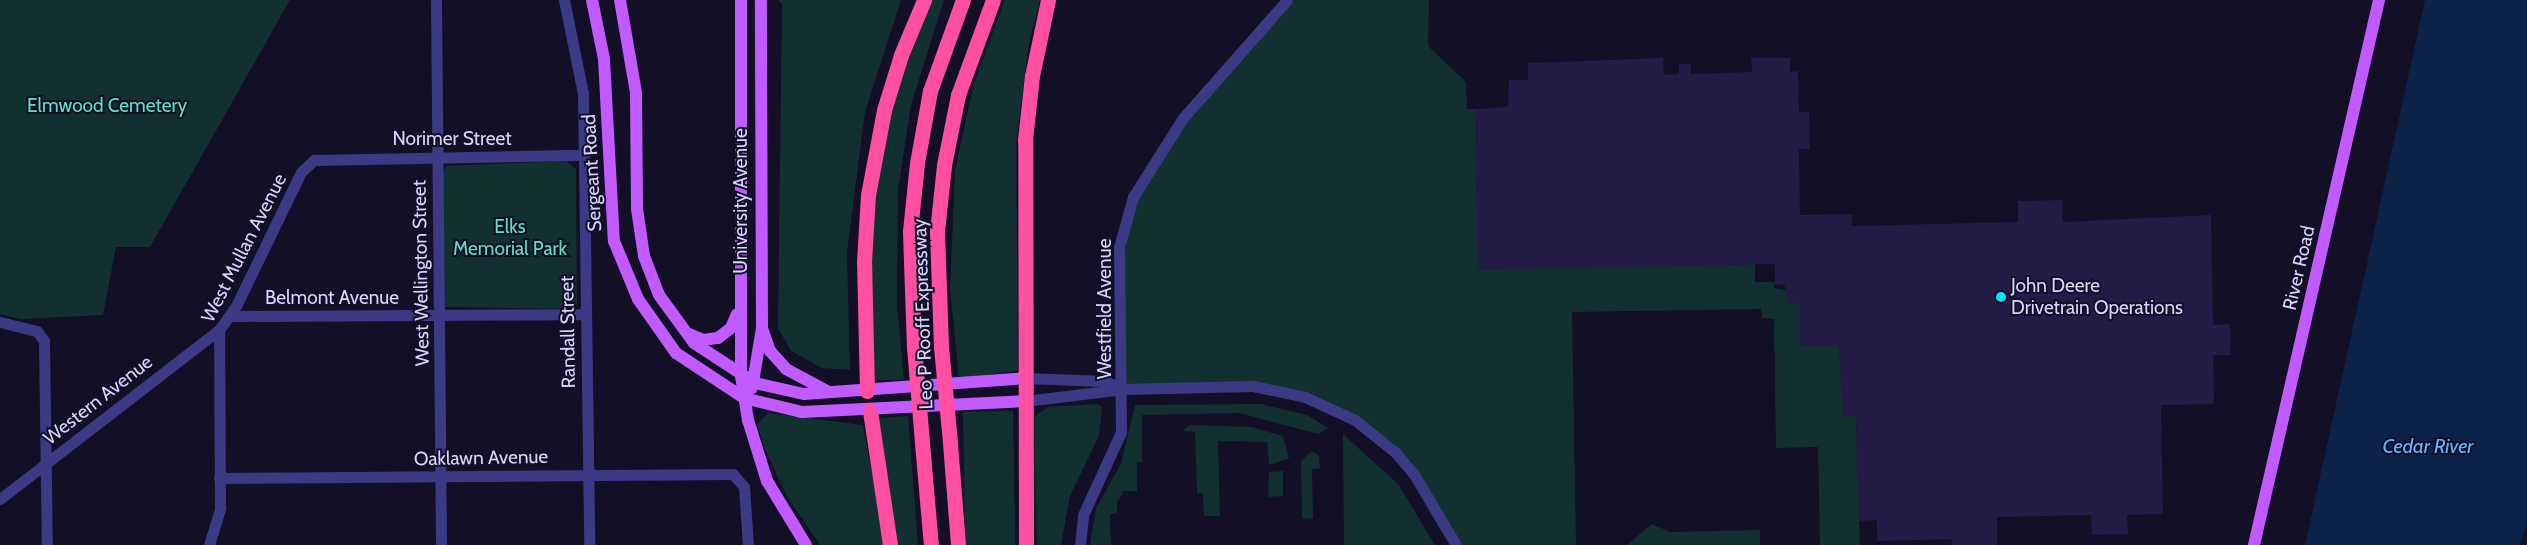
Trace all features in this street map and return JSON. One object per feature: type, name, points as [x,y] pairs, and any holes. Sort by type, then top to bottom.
[{"type":"highway","points":[[867,391],[864,262],[868,195],[890,92],[924,0]]},
{"type":"highway","name":"Leo P Rooff Expressway","points":[[931,545],[914,347],[910,239],[917,163],[930,91],[963,0]]},
{"type":"highway","name":"Leo P Rooff Expressway","points":[[958,545],[941,347],[937,231],[944,165],[958,95],[993,0]]},
{"type":"highway","points":[[1028,545],[1025,402],[1026,140],[1032,76],[1048,0]]},
{"type":"highway","points":[[870,411],[890,545]]},
{"type":"main road","name":"Sergeant Road","points":[[592,0],[606,92],[609,209],[621,262],[648,317],[676,353],[744,398],[802,412],[870,411],[1025,402]]},
{"type":"main road","points":[[620,0],[636,93],[637,209],[644,256],[659,295],[682,330],[710,357],[755,383],[788,392],[834,393],[1025,378]]},
{"type":"main road","name":"University Avenue","points":[[741,0],[739,309],[741,376],[744,398],[767,481],[806,545]]},
{"type":"main road","name":"University Avenue","points":[[744,398],[755,383],[762,328],[760,0]]},
{"type":"main road","name":"River Road","points":[[2254,545],[2379,0]]},
{"type":"main road","points":[[682,330],[703,340],[718,338],[731,328],[739,309]]},
{"type":"main road","points":[[762,328],[770,351],[786,370],[834,393]]},
{"type":"main road","points":[[867,391],[870,411]]},
{"type":"street","name":"West Wellington Street","points":[[436,0],[441,545]]},
{"type":"street","name":"Randall Street","points":[[564,0],[580,67],[589,545]]},
{"type":"street","name":"Westfield Avenue","points":[[1080,545],[1084,515],[1121,432],[1123,389],[1119,247],[1133,198],[1183,118],[1286,0]]},
{"type":"street","name":"Norimer Street","points":[[322,157],[583,155]]},
{"type":"street","name":"West Mullan Avenue","points":[[209,545],[220,508],[219,330],[230,316],[301,172],[322,157]]},
{"type":"street","name":"Belmont Avenue","points":[[230,316],[585,314]]},
{"type":"street","points":[[0,322],[37,331],[44,341],[47,545]]},
{"type":"street","name":"Western Avenue","points":[[0,499],[219,330]]},
{"type":"street","points":[[1025,378],[1105,381],[1123,389]]},
{"type":"street","points":[[1025,402],[1123,389],[1252,386],[1331,407],[1376,435],[1396,454],[1420,484],[1456,545]]},
{"type":"street","name":"Oaklawn Avenue","points":[[219,478],[733,474],[740,479],[748,545]]},
{"type":"green space","name":"Elmwood Cemetery","points":[[0,0],[290,0],[150,247],[116,247],[103,315],[21,319],[0,314]]},
{"type":"green space","points":[[778,0],[901,0],[865,112],[847,252],[850,370],[822,368],[791,351],[778,328],[782,4]]},
{"type":"green space","points":[[930,0],[944,0],[911,105],[898,190],[897,304],[904,380],[873,380],[868,278],[879,155],[903,63]]},
{"type":"green space","points":[[1005,0],[1040,0],[1028,48],[1016,144],[1018,371],[959,378],[950,289],[955,169],[974,83]]},
{"type":"green space","points":[[1287,0],[1429,0],[1428,46],[1466,82],[1467,109],[1476,109],[1479,269],[1755,264],[1755,282],[1775,282],[1774,288],[1788,291],[1789,303],[1800,303],[1800,346],[1839,346],[1844,416],[1856,415],[1860,545],[1820,545],[1818,447],[1776,448],[1774,319],[1762,318],[1761,309],[1572,312],[1576,545],[1456,545],[1431,500],[1376,435],[1278,390],[1123,389],[1119,247],[1154,161]]},
{"type":"green space","name":"Elks Memorial Park","points":[[566,161],[576,169],[577,305],[571,309],[445,307],[442,175],[446,166]]},
{"type":"green space","points":[[1097,404],[1102,407],[1099,436],[1070,496],[1061,545],[1037,545],[1034,417],[1048,407]]},
{"type":"green space","points":[[1261,404],[1307,415],[1328,428],[1318,434],[1239,413],[1142,415],[1142,462],[1137,462],[1137,491],[1124,491],[1117,502],[1117,513],[1110,514],[1111,545],[1090,545],[1096,508],[1121,464],[1135,405]]},
{"type":"green space","points":[[1013,411],[1015,545],[965,545],[963,412]]},
{"type":"green space","points":[[768,413],[863,425],[885,545],[820,545],[786,495],[765,449],[757,424]]},
{"type":"green space","points":[[908,416],[918,545],[895,545],[877,418]]},
{"type":"green space","points":[[1190,425],[1251,427],[1283,436],[1289,458],[1269,465],[1267,442],[1218,441],[1220,516],[1204,516],[1203,493],[1197,493],[1195,432],[1183,431]]},
{"type":"green space","points":[[1343,434],[1399,485],[1435,545],[1344,545]]},
{"type":"green space","points":[[1311,451],[1319,455],[1320,468],[1312,469],[1313,518],[1302,519],[1301,461]]},
{"type":"green space","points":[[1283,471],[1283,496],[1268,497],[1269,472]]},
{"type":"green space","points":[[1652,524],[1670,532],[1760,530],[1760,545],[1627,545]]},
{"type":"water","name":"Cedar River","points":[[2425,0],[2527,0],[2527,525],[2520,545],[2305,545]]},
{"type":"building","name":"John Deere Drivetrain Operations","points":[[1663,58],[1664,75],[1679,74],[1679,64],[1691,64],[1691,74],[1752,72],[1751,58],[1790,58],[1790,72],[1798,71],[1799,112],[1809,112],[1810,149],[1799,149],[1800,215],[1852,214],[1852,226],[2018,222],[2018,201],[2062,200],[2063,222],[2211,215],[2213,325],[2230,324],[2231,355],[2213,355],[2214,404],[2161,405],[2163,514],[2127,515],[2128,534],[2092,535],[2091,515],[1997,517],[1997,545],[1952,545],[1952,539],[1877,541],[1877,520],[1859,521],[1856,415],[1843,416],[1839,346],[1800,346],[1800,303],[1789,304],[1784,284],[1775,285],[1775,264],[1479,270],[1476,109],[1508,107],[1509,80],[1528,80],[1528,63]]},
{"type":"place","name":"John Deere Drivetrain Operations","points":[[2001,297]]}]
